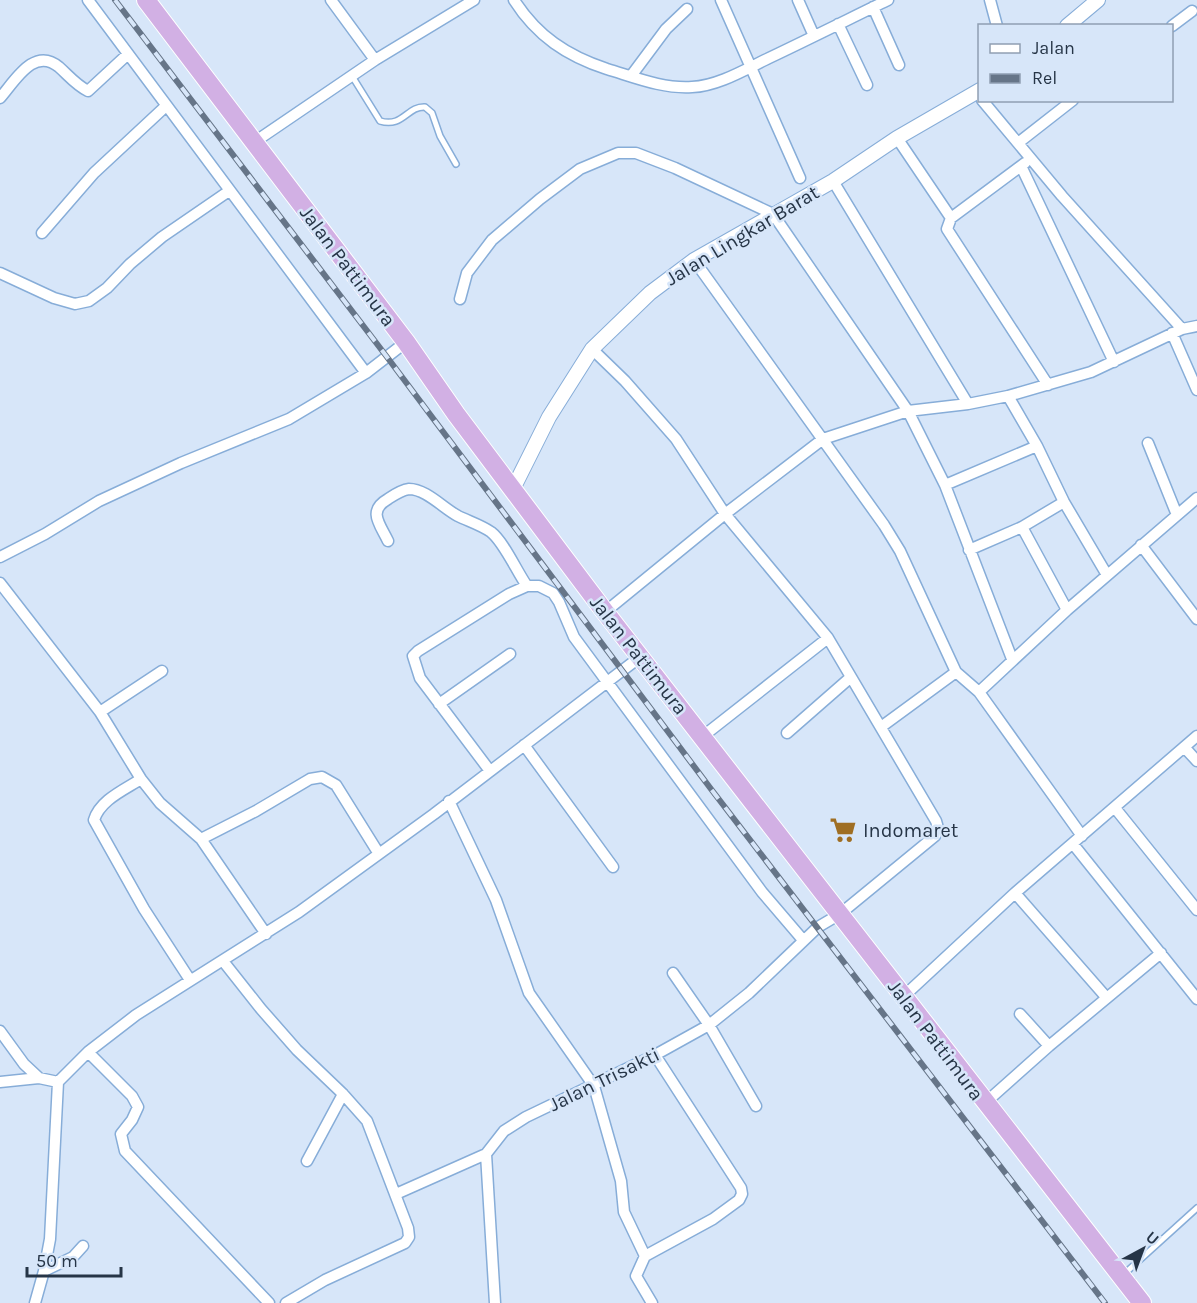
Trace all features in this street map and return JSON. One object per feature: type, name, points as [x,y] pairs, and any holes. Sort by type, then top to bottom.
[{"type":"highway","name":"Jalan Pattimura","points":[[146,0],[406,342],[456,414],[605,612],[1142,1303]]},
{"type":"street","points":[[88,0],[366,373]]},
{"type":"street","points":[[331,0],[375,60]]},
{"type":"street","points":[[254,142],[375,60],[474,0]]},
{"type":"street","points":[[514,0],[526,19],[541,34],[586,62],[668,86],[693,87],[712,83],[750,67],[888,0]]},
{"type":"street","points":[[721,0],[800,178]]},
{"type":"street","points":[[798,0],[814,36]]},
{"type":"street","points":[[990,0],[996,24]]},
{"type":"street","points":[[1069,24],[1098,0]]},
{"type":"street","points":[[873,8],[899,64]]},
{"type":"street","points":[[631,76],[666,29],[687,9]]},
{"type":"street","points":[[1173,25],[1192,11]]},
{"type":"street","points":[[838,24],[867,86]]},
{"type":"street","points":[[0,98],[31,63],[41,60],[48,61],[57,66],[79,87],[88,91],[128,54]]},
{"type":"street","name":"Jalan Lingkar Barat","points":[[513,489],[549,417],[592,349],[650,293],[694,260],[833,181],[897,138],[978,96]]},
{"type":"street","points":[[985,102],[1177,331],[1197,390]]},
{"type":"street","points":[[1018,143],[1070,102]]},
{"type":"street","points":[[42,233],[94,173],[166,106]]},
{"type":"street","points":[[897,138],[951,218]]},
{"type":"street","points":[[460,299],[467,273],[492,240],[580,169],[618,153],[636,153],[675,168],[773,214],[908,411],[945,485],[1012,659]]},
{"type":"street","points":[[1032,158],[951,218],[947,229],[1048,384]]},
{"type":"street","points":[[1021,166],[1114,362]]},
{"type":"street","points":[[833,181],[968,404]]},
{"type":"street","points":[[0,273],[54,298],[75,304],[89,301],[107,288],[130,264],[162,237],[229,191]]},
{"type":"street","points":[[694,260],[900,550],[956,672],[979,692],[1082,836]]},
{"type":"street","points":[[605,612],[725,514],[823,439],[908,411],[968,404],[1008,396],[1091,372],[1177,331],[1197,326]]},
{"type":"street","points":[[0,557],[45,534],[99,501],[181,463],[289,419],[366,373],[406,342]]},
{"type":"street","points":[[592,349],[625,381],[676,439],[725,514],[828,638],[881,727],[956,672]]},
{"type":"street","points":[[1008,396],[1037,446],[1064,501],[1107,575]]},
{"type":"street","points":[[1148,443],[1177,515]]},
{"type":"street","points":[[945,485],[1037,446]]},
{"type":"street","points":[[388,541],[375,512],[377,507],[399,492],[410,489],[425,494],[457,515],[491,532],[499,540],[527,586]]},
{"type":"street","points":[[979,692],[1067,610],[1197,498]]},
{"type":"street","points":[[969,550],[1022,527],[1064,501]]},
{"type":"street","points":[[1022,527],[1067,610]]},
{"type":"street","points":[[1141,546],[1197,619]]},
{"type":"street","points":[[0,583],[100,712],[141,778],[160,803],[201,839],[266,934]]},
{"type":"street","points":[[490,771],[420,678],[413,656],[509,594],[527,586],[538,586],[553,593],[574,637],[762,892],[803,940]]},
{"type":"street","points":[[702,737],[828,638]]},
{"type":"street","points":[[439,704],[510,654]]},
{"type":"street","points":[[35,1303],[50,1239],[58,1082],[88,1052],[136,1015],[266,934],[379,854],[640,657]]},
{"type":"street","points":[[100,712],[162,671]]},
{"type":"street","points":[[787,733],[851,677]]},
{"type":"street","name":"Jalan Trisakti","points":[[479,1157],[504,1131],[526,1117],[655,1056],[709,1024],[750,993],[818,927],[840,914],[935,836],[938,828],[881,727]]},
{"type":"street","points":[[903,997],[1016,893],[1197,736]]},
{"type":"street","points":[[524,745],[613,867]]},
{"type":"street","points":[[1185,748],[1197,762]]},
{"type":"street","points":[[201,839],[310,779],[322,777],[336,784],[379,854]]},
{"type":"street","points":[[141,778],[104,803],[97,810],[94,820],[144,909],[190,980]]},
{"type":"street","points":[[449,801],[496,900],[529,993],[594,1086],[621,1181],[624,1212],[645,1256]]},
{"type":"street","points":[[1116,808],[1197,910]]},
{"type":"street","points":[[1073,844],[1197,999]]},
{"type":"street","points":[[1016,893],[1106,997]]},
{"type":"street","points":[[985,1103],[1048,1046],[1161,953]]},
{"type":"street","points":[[223,961],[297,1050],[367,1121],[408,1228],[409,1237],[405,1243],[325,1280],[286,1303]]},
{"type":"street","points":[[673,973],[709,1024],[756,1106]]},
{"type":"street","points":[[1020,1014],[1048,1046]]},
{"type":"street","points":[[0,1031],[24,1064],[39,1078]]},
{"type":"street","points":[[88,1052],[132,1096],[138,1107],[132,1120],[121,1134],[125,1151],[269,1303]]},
{"type":"street","points":[[652,1303],[636,1276],[645,1256],[713,1219],[739,1200],[742,1194],[741,1188],[655,1056]]},
{"type":"street","points":[[0,1082],[39,1078],[58,1082]]},
{"type":"street","points":[[307,1161],[344,1096]]},
{"type":"street","points":[[396,1194],[479,1157],[495,1303]]},
{"type":"street","points":[[44,1271],[74,1257],[83,1246]]},
{"type":"lane","points":[[352,76],[381,120],[389,123],[399,120],[418,107],[425,107],[432,113],[440,135],[456,164]]},
{"type":"lane","points":[[1121,1276],[1197,1208]]},
{"type":"railway","points":[[115,0],[387,357],[711,789],[1105,1303]]},
{"type":"place","name":"Indomaret","points":[[843,830]]}]
